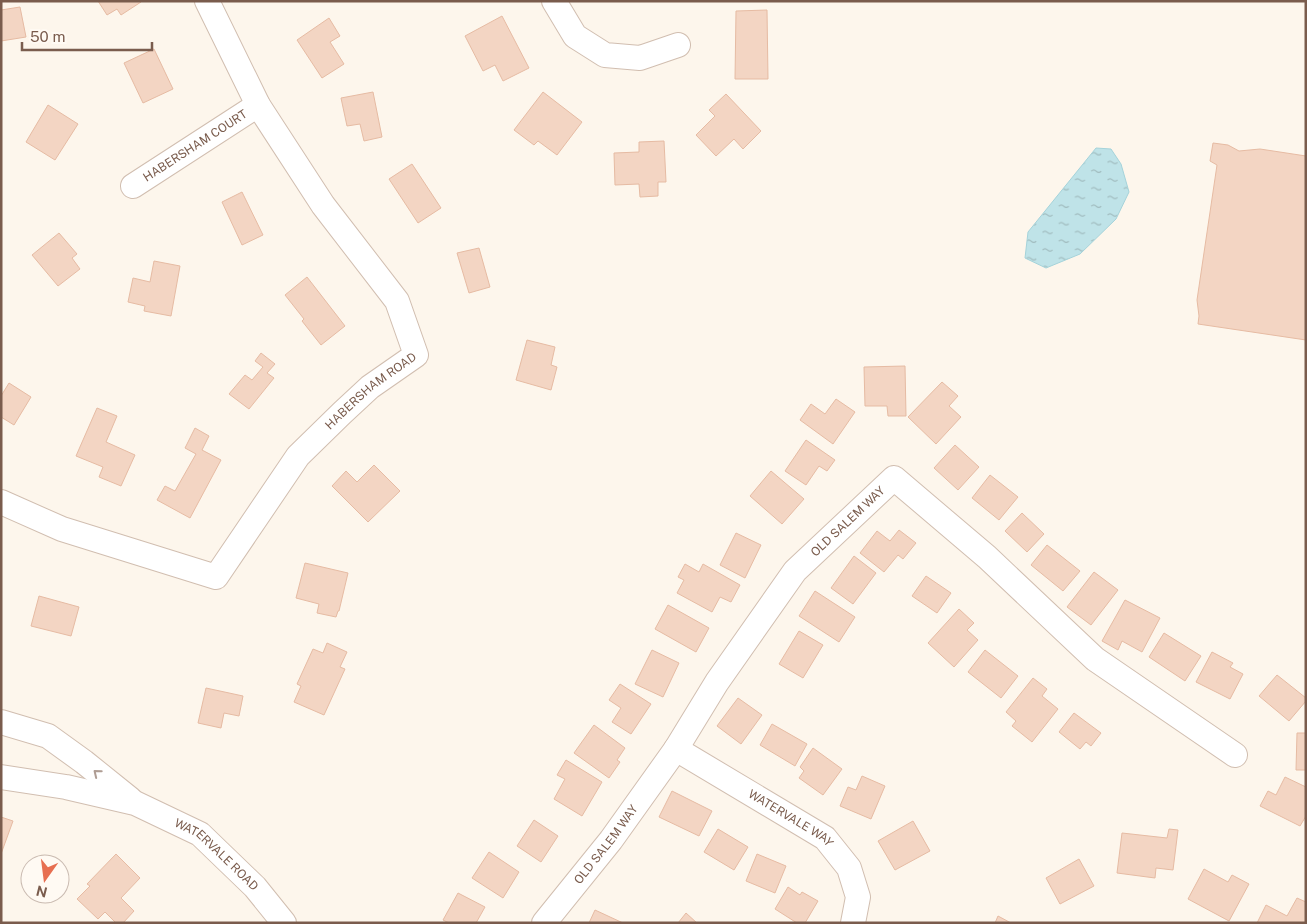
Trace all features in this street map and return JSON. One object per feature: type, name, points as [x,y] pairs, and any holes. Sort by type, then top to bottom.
[{"type":"street","name":"HABERSHAM ROAD","points":[[1,502],[62,529],[216,576],[298,456],[370,388],[416,355],[397,301],[323,205],[258,105],[207,1]]},
{"type":"street","points":[[554,1],[575,36],[605,55],[640,58],[678,45]]},
{"type":"street","name":"HABERSHAM COURT","points":[[133,186],[258,105]]},
{"type":"street","name":"OLD SALEM WAY","points":[[544,923],[611,840],[676,749],[717,682],[795,571],[894,478],[987,557],[1095,659],[1235,755]]},
{"type":"street","name":"WATERVALE ROAD","points":[[1,722],[48,736],[135,803]]},
{"type":"street","name":"WATERVALE WAY","points":[[676,749],[824,838],[849,868],[858,897],[853,923]]},
{"type":"street","name":"WATERVALE ROAD","points":[[1,777],[66,787],[135,803],[200,834],[255,888],[284,923]]},
{"type":"water","points":[[1096,148],[1111,149],[1121,164],[1129,192],[1116,219],[1080,254],[1046,268],[1025,258],[1028,232]]},
{"type":"building","points":[[98,1],[141,2],[121,15],[117,9],[107,15]]},
{"type":"building","points":[[20,7],[26,37],[1,41],[1,10]]},
{"type":"building","points":[[767,10],[768,79],[735,79],[736,11]]},
{"type":"building","points":[[502,16],[529,68],[503,81],[495,65],[483,71],[465,36]]},
{"type":"building","points":[[329,18],[340,36],[330,42],[344,64],[322,78],[297,40]]},
{"type":"building","points":[[154,49],[173,89],[143,103],[124,63]]},
{"type":"building","points":[[373,92],[382,137],[364,141],[360,124],[347,126],[341,98]]},
{"type":"building","points":[[543,92],[582,122],[557,155],[538,141],[534,145],[514,130]]},
{"type":"building","points":[[726,94],[761,131],[743,149],[734,139],[716,156],[696,135],[715,116],[709,110]]},
{"type":"building","points":[[48,105],[78,124],[55,160],[26,142]]},
{"type":"building","points":[[664,141],[666,182],[658,182],[658,196],[640,197],[639,184],[615,185],[614,153],[639,152],[639,142]]},
{"type":"building","points":[[1213,143],[1228,145],[1239,151],[1260,149],[1306,156],[1306,340],[1198,324],[1197,300],[1217,165],[1210,161]]},
{"type":"building","points":[[412,164],[441,208],[418,223],[389,179]]},
{"type":"building","points":[[242,192],[263,235],[242,245],[222,202]]},
{"type":"building","points":[[59,233],[77,254],[72,258],[80,269],[58,286],[32,255]]},
{"type":"building","points":[[479,248],[490,287],[469,293],[457,253]]},
{"type":"building","points":[[154,261],[180,266],[171,316],[144,311],[145,306],[128,302],[133,278],[150,282]]},
{"type":"building","points":[[307,277],[345,326],[321,345],[285,295]]},
{"type":"building","points":[[527,340],[555,347],[551,365],[557,367],[551,390],[516,380]]},
{"type":"building","points":[[261,353],[275,364],[267,373],[274,378],[249,409],[229,394],[245,375],[252,380],[263,367],[255,361]]},
{"type":"building","points":[[905,366],[906,416],[888,416],[887,406],[865,406],[864,367]]},
{"type":"building","points":[[942,382],[958,396],[949,406],[961,417],[936,444],[908,417]]},
{"type":"building","points":[[9,383],[31,397],[14,425],[1,417],[1,396]]},
{"type":"building","points":[[836,399],[855,412],[833,444],[800,420],[811,404],[825,414]]},
{"type":"building","points":[[97,408],[117,416],[106,442],[135,455],[121,486],[99,477],[103,467],[76,456]]},
{"type":"building","points":[[195,428],[209,436],[202,450],[221,460],[190,518],[157,500],[165,486],[175,491],[196,454],[185,448]]},
{"type":"building","points":[[806,440],[835,460],[827,471],[819,466],[806,485],[785,471]]},
{"type":"building","points":[[955,445],[979,467],[958,490],[934,468]]},
{"type":"building","points":[[374,465],[400,491],[368,522],[332,486],[346,471],[357,482]]},
{"type":"building","points":[[771,471],[804,499],[782,524],[750,496]]},
{"type":"building","points":[[990,475],[1018,497],[999,520],[972,498]]},
{"type":"building","points":[[1022,513],[1044,534],[1027,552],[1005,531]]},
{"type":"building","points":[[899,530],[916,543],[903,559],[898,555],[884,572],[860,553],[877,531],[890,541]]},
{"type":"building","points":[[736,533],[761,545],[745,578],[720,565]]},
{"type":"building","points":[[1047,545],[1080,571],[1063,591],[1031,565]]},
{"type":"building","points":[[854,556],[876,573],[853,604],[831,588]]},
{"type":"building","points":[[305,563],[348,573],[336,617],[317,613],[319,604],[296,598]]},
{"type":"building","points":[[685,564],[699,572],[703,564],[740,585],[731,602],[720,597],[712,612],[677,593],[684,580],[678,577]]},
{"type":"building","points":[[1094,572],[1118,590],[1091,625],[1067,607]]},
{"type":"building","points":[[926,576],[951,593],[937,613],[912,596]]},
{"type":"building","points":[[815,591],[855,617],[839,642],[799,616]]},
{"type":"building","points":[[39,596],[79,607],[71,636],[31,626]]},
{"type":"building","points":[[1125,600],[1160,618],[1142,652],[1122,641],[1118,650],[1102,641]]},
{"type":"building","points":[[668,605],[709,628],[696,652],[655,629]]},
{"type":"building","points":[[959,609],[974,623],[967,630],[978,640],[954,667],[928,643]]},
{"type":"building","points":[[799,631],[823,645],[803,678],[779,664]]},
{"type":"building","points":[[1164,633],[1201,656],[1185,681],[1149,657]]},
{"type":"building","points":[[327,643],[347,652],[340,667],[345,669],[324,715],[294,702],[301,686],[297,684],[313,649],[323,653]]},
{"type":"building","points":[[652,650],[679,663],[663,697],[635,684]]},
{"type":"building","points":[[985,650],[1018,676],[1001,698],[968,672]]},
{"type":"building","points":[[1212,652],[1233,663],[1230,667],[1243,674],[1230,699],[1196,682]]},
{"type":"building","points":[[1277,675],[1306,698],[1306,701],[1289,721],[1259,696]]},
{"type":"building","points":[[1033,678],[1047,689],[1042,696],[1058,709],[1032,742],[1012,726],[1016,721],[1006,712]]},
{"type":"building","points":[[620,684],[651,704],[631,734],[612,722],[621,708],[609,700]]},
{"type":"building","points":[[206,688],[243,696],[239,716],[224,713],[221,728],[198,723]]},
{"type":"building","points":[[738,698],[762,715],[741,744],[717,726]]},
{"type":"building","points":[[1074,713],[1101,733],[1091,746],[1086,742],[1080,749],[1059,732]]},
{"type":"building","points":[[772,724],[807,744],[795,766],[760,745]]},
{"type":"building","points":[[594,725],[625,748],[617,760],[620,762],[609,778],[574,753]]},
{"type":"building","points":[[1297,733],[1306,733],[1306,770],[1296,770]]},
{"type":"building","points":[[813,748],[842,769],[823,795],[799,778],[804,771],[800,767]]},
{"type":"building","points":[[566,760],[602,782],[582,816],[554,799],[565,779],[557,775]]},
{"type":"building","points":[[862,776],[885,786],[871,819],[840,806],[848,787],[856,790]]},
{"type":"building","points":[[1285,777],[1306,787],[1306,816],[1300,826],[1260,806],[1268,791],[1276,795]]},
{"type":"building","points":[[672,791],[712,811],[699,836],[659,817]]},
{"type":"building","points":[[1,817],[13,821],[1,854]]},
{"type":"building","points":[[534,820],[558,836],[541,862],[517,846]]},
{"type":"building","points":[[913,821],[930,851],[895,870],[878,841]]},
{"type":"building","points":[[718,829],[748,847],[734,870],[704,852]]},
{"type":"building","points":[[1169,829],[1178,830],[1173,870],[1156,868],[1155,878],[1117,873],[1122,833],[1167,838]]},
{"type":"building","points":[[489,852],[519,872],[503,898],[472,878]]},
{"type":"building","points":[[116,854],[140,878],[121,898],[134,911],[123,923],[116,923],[105,912],[98,919],[77,899],[90,886],[87,884]]},
{"type":"building","points":[[757,854],[786,866],[775,893],[746,881]]},
{"type":"building","points":[[1079,859],[1094,886],[1060,904],[1046,878]]},
{"type":"building","points":[[1204,869],[1228,882],[1232,875],[1249,884],[1229,921],[1188,899]]},
{"type":"building","points":[[788,887],[800,895],[802,892],[818,901],[805,923],[797,923],[775,909]]},
{"type":"building","points":[[458,893],[485,907],[476,923],[449,923],[443,920]]},
{"type":"building","points":[[1297,898],[1306,902],[1306,923],[1257,923],[1266,905],[1287,916]]},
{"type":"building","points":[[595,910],[623,923],[589,923]]},
{"type":"building","points":[[686,913],[697,923],[678,923]]},
{"type":"building","points":[[998,916],[1011,923],[995,923]]}]
